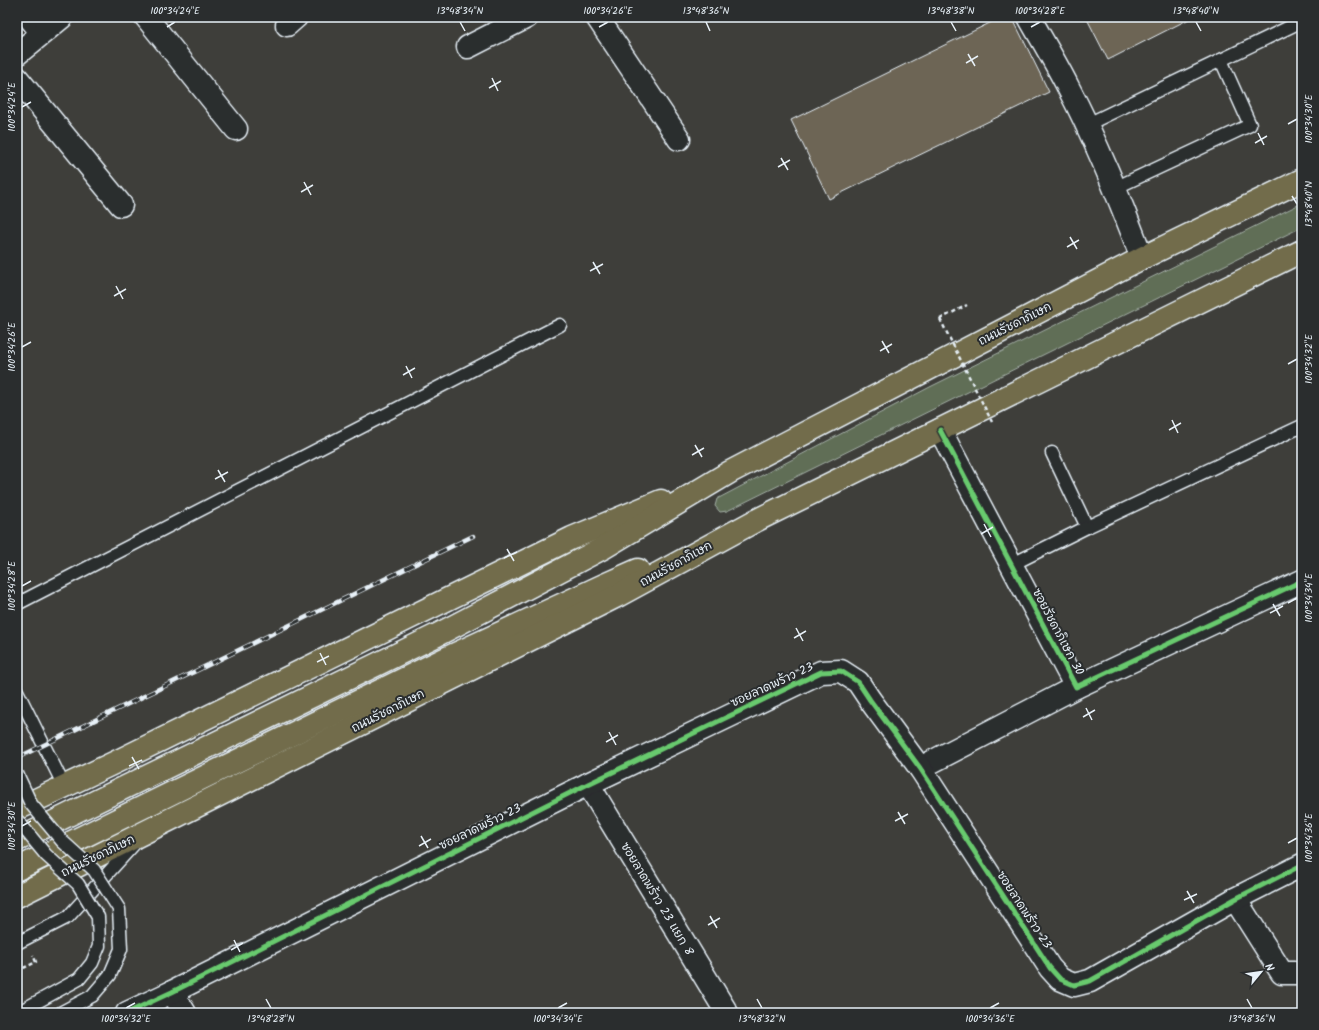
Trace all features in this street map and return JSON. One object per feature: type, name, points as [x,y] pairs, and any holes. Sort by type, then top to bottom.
[{"type":"main road","name":"ถนนรัชดาภิเษก","points":[[17,840],[437,635],[603,548],[730,472],[1142,258],[1302,180]]},
{"type":"main road","name":"ถนนรัชดาภิเษก","points":[[17,896],[619,595],[755,521],[1302,251]]},
{"type":"main road","name":"ถนนรัชดาภิเษก","points":[[17,809],[572,538],[730,472]]},
{"type":"main road","name":"ถนนรัชดาภิเษก","points":[[17,869],[447,658],[604,585],[755,521]]},
{"type":"street","points":[[17,54],[36,25],[62,17]]},
{"type":"street","points":[[146,17],[236,128]]},
{"type":"street","points":[[468,48],[527,17]]},
{"type":"street","points":[[597,17],[679,139]]},
{"type":"street","points":[[1029,17],[1068,87],[1115,188],[1142,258]]},
{"type":"street","points":[[17,78],[121,205]]},
{"type":"street","name":"ซอยรัชดาภิเษก 30","points":[[940,430],[1076,687]]},
{"type":"street","name":"ซอยรัชดาภิเษก 30","points":[[920,768],[1076,687],[1302,581]]},
{"type":"street","name":"ซอยลาดพร้าว 23","points":[[130,1012],[588,784],[821,672],[841,671],[858,682],[920,768],[1050,968],[1060,979],[1074,985],[1090,981],[1235,899],[1302,865]]},
{"type":"street","name":"ซอยลาดพร้าว 23 แยก 8","points":[[588,784],[727,1013]]},
{"type":"street","points":[[1235,899],[1282,973],[1302,972]]},
{"type":"street","points":[[172,992],[185,1013]]},
{"type":"lane","points":[[1086,126],[1302,21]]},
{"type":"lane","points":[[1115,188],[1250,125],[1221,60]]},
{"type":"lane","points":[[17,604],[560,325]]},
{"type":"lane","points":[[1011,564],[1302,426]]},
{"type":"lane","points":[[1052,453],[1087,528]]},
{"type":"lane","points":[[17,691],[64,786]]},
{"type":"lane","points":[[17,774],[31,804],[62,841],[94,870],[119,910],[121,949],[110,975],[92,996],[60,1013]]},
{"type":"lane","points":[[17,820],[46,855],[78,884],[98,917],[99,946],[92,963],[79,979],[17,1012]]},
{"type":"lane","points":[[17,943],[68,916],[145,833]]},
{"type":"path","points":[[967,305],[940,319],[992,422]]},
{"type":"path","points":[[17,972],[36,962]]},
{"type":"green space","points":[[1302,203],[1302,227],[727,511],[720,512],[715,506],[717,499],[930,387]]},
{"type":"building","points":[[1002,17],[1012,17],[1049,92],[829,199],[791,120]]},
{"type":"building","points":[[1086,17],[1193,17],[1108,60]]},
{"type":"railway","points":[[17,758],[473,536]]},
{"type":"cycle path","points":[[940,430],[1076,687],[1302,581]]},
{"type":"cycle path","points":[[127,1013],[172,992],[588,784],[821,672],[841,671],[858,682],[920,768],[1050,968],[1060,979],[1074,985],[1090,981],[1235,899],[1302,865]]}]
